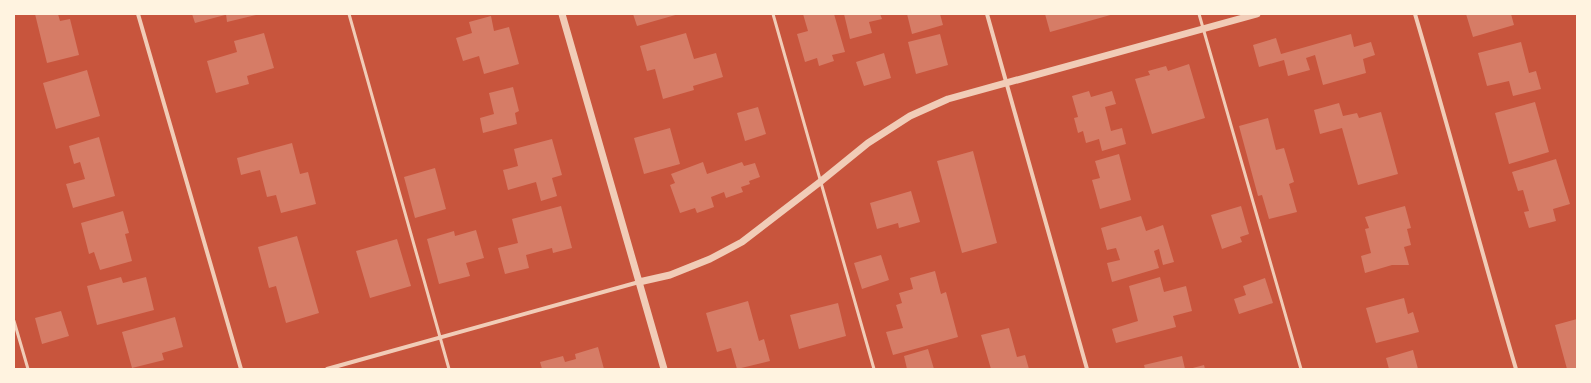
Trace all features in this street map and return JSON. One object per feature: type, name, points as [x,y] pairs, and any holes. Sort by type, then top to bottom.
[{"type":"street","points":[[138,14],[241,369]]},
{"type":"street","points":[[562,14],[664,369]]},
{"type":"street","points":[[987,14],[1087,369]]},
{"type":"street","points":[[327,369],[639,282],[670,275],[710,259],[736,245],[820,182],[868,143],[910,116],[948,99],[1257,14]]},
{"type":"street","points":[[1415,14],[1443,108],[1477,235],[1516,369]]},
{"type":"lane","points":[[349,14],[449,369]]},
{"type":"lane","points":[[773,14],[874,369]]},
{"type":"lane","points":[[1199,14],[1301,369]]},
{"type":"lane","points":[[14,320],[28,369]]},
{"type":"building","points":[[35,14],[58,14],[60,21],[70,19],[79,55],[47,63]]},
{"type":"building","points":[[192,14],[225,14],[225,15],[195,23]]},
{"type":"building","points":[[226,14],[256,14],[256,15],[227,22]]},
{"type":"building","points":[[633,14],[679,14],[637,26]]},
{"type":"building","points":[[803,14],[834,14],[845,52],[832,55],[834,61],[819,66],[817,58],[805,62],[797,34],[808,31]]},
{"type":"building","points":[[844,14],[880,14],[882,19],[869,22],[872,33],[850,39]]},
{"type":"building","points":[[907,14],[940,14],[943,25],[912,34]]},
{"type":"building","points":[[1045,14],[1114,14],[1050,32]]},
{"type":"building","points":[[1466,14],[1511,14],[1514,25],[1473,37]]},
{"type":"building","points":[[491,16],[494,31],[509,27],[519,64],[484,74],[479,56],[463,61],[456,38],[472,33],[469,22]]},
{"type":"building","points":[[264,33],[274,68],[247,76],[249,84],[216,93],[207,61],[237,52],[234,41]]},
{"type":"building","points":[[686,33],[694,59],[716,53],[723,77],[693,86],[694,90],[663,99],[655,69],[647,71],[640,46]]},
{"type":"building","points":[[940,34],[948,65],[916,74],[908,42]]},
{"type":"building","points":[[1351,34],[1354,47],[1371,42],[1375,55],[1363,59],[1366,73],[1323,85],[1315,55],[1306,58],[1310,70],[1288,76],[1284,60],[1259,67],[1253,45],[1276,38],[1281,54]]},
{"type":"building","points":[[1521,42],[1529,73],[1536,71],[1541,89],[1513,96],[1509,81],[1487,86],[1478,53]]},
{"type":"building","points":[[884,53],[891,78],[864,86],[856,62]]},
{"type":"building","points":[[1189,64],[1205,118],[1152,134],[1135,79],[1150,75],[1148,71],[1166,66],[1168,71]]},
{"type":"building","points":[[87,70],[100,116],[56,129],[43,83]]},
{"type":"building","points":[[513,87],[519,111],[515,113],[517,124],[483,133],[480,118],[494,114],[489,93]]},
{"type":"building","points":[[1089,91],[1091,97],[1112,91],[1116,104],[1105,107],[1111,131],[1122,128],[1126,144],[1102,151],[1099,139],[1086,143],[1083,131],[1078,133],[1074,118],[1078,117],[1072,96]]},
{"type":"building","points":[[1535,102],[1549,152],[1509,164],[1495,113]]},
{"type":"building","points":[[1339,103],[1343,116],[1357,113],[1359,118],[1381,112],[1398,174],[1358,185],[1342,128],[1320,134],[1314,110]]},
{"type":"building","points":[[758,107],[766,134],[745,141],[737,113]]},
{"type":"building","points":[[1268,118],[1276,150],[1284,148],[1294,182],[1289,184],[1297,212],[1269,219],[1262,195],[1258,196],[1239,126]]},
{"type":"building","points":[[670,128],[680,164],[644,174],[634,138]]},
{"type":"building","points":[[99,137],[115,196],[73,208],[66,184],[85,179],[80,162],[74,164],[69,146]]},
{"type":"building","points":[[552,139],[562,175],[552,178],[557,196],[541,201],[536,182],[508,190],[503,170],[518,166],[514,149]]},
{"type":"building","points":[[292,143],[300,174],[308,172],[316,204],[281,213],[276,195],[267,197],[260,170],[241,175],[237,158]]},
{"type":"building","points":[[973,151],[997,243],[962,253],[937,161]]},
{"type":"building","points":[[1119,154],[1131,200],[1100,209],[1092,180],[1100,178],[1095,161]]},
{"type":"building","points":[[1556,159],[1570,204],[1553,209],[1556,221],[1529,228],[1524,212],[1529,211],[1523,190],[1518,191],[1512,172]]},
{"type":"building","points":[[703,162],[707,174],[742,162],[744,166],[755,163],[760,177],[749,181],[750,184],[741,187],[743,192],[726,198],[724,192],[711,197],[714,207],[697,213],[695,208],[680,213],[670,185],[675,183],[671,174]]},
{"type":"building","points":[[435,168],[446,209],[415,218],[404,177]]},
{"type":"building","points":[[911,191],[920,222],[899,228],[898,223],[877,229],[870,203]]},
{"type":"building","points":[[561,206],[572,248],[553,253],[552,248],[526,255],[529,268],[505,274],[498,248],[518,243],[512,219]]},
{"type":"building","points":[[1241,206],[1249,234],[1240,237],[1242,242],[1222,249],[1211,215]]},
{"type":"building","points":[[1405,206],[1411,228],[1407,229],[1411,245],[1404,247],[1409,265],[1392,265],[1365,273],[1361,256],[1371,253],[1365,229],[1369,228],[1365,217]]},
{"type":"building","points":[[123,211],[129,233],[125,234],[132,261],[100,270],[94,252],[89,254],[81,223]]},
{"type":"building","points":[[1141,216],[1146,231],[1163,225],[1174,262],[1163,265],[1159,249],[1154,251],[1159,268],[1112,282],[1107,263],[1120,260],[1116,248],[1107,250],[1101,228]]},
{"type":"building","points":[[476,230],[484,258],[466,263],[470,276],[439,284],[427,239],[454,231],[455,236]]},
{"type":"building","points":[[297,236],[319,313],[286,323],[276,286],[269,288],[258,247]]},
{"type":"building","points":[[397,239],[411,286],[370,298],[356,251]]},
{"type":"building","points":[[881,255],[889,280],[862,289],[854,263]]},
{"type":"building","points":[[935,271],[941,294],[946,292],[958,337],[893,355],[886,332],[903,328],[896,305],[902,303],[899,293],[913,289],[910,278]]},
{"type":"building","points":[[121,277],[123,283],[146,277],[154,310],[97,325],[87,286]]},
{"type":"building","points":[[1160,277],[1164,292],[1186,286],[1192,311],[1173,316],[1176,327],[1116,343],[1112,329],[1138,321],[1129,286]]},
{"type":"building","points":[[1265,278],[1273,303],[1239,314],[1234,299],[1246,295],[1243,286]]},
{"type":"building","points":[[1404,298],[1408,314],[1413,312],[1419,332],[1376,343],[1366,308]]},
{"type":"building","points":[[748,301],[759,341],[764,339],[770,361],[737,369],[731,348],[717,352],[706,313]]},
{"type":"building","points":[[838,303],[846,336],[799,349],[790,315]]},
{"type":"building","points":[[61,311],[69,336],[42,344],[35,318]]},
{"type":"building","points":[[175,317],[183,347],[162,353],[164,360],[132,368],[122,332]]},
{"type":"building","points":[[1577,319],[1577,369],[1567,369],[1555,325]]},
{"type":"building","points":[[1009,328],[1017,357],[1025,355],[1029,369],[991,369],[981,335]]},
{"type":"building","points":[[598,347],[604,369],[542,369],[540,362],[563,356],[565,362],[576,359],[575,354]]},
{"type":"building","points":[[928,349],[934,369],[907,369],[904,356]]},
{"type":"building","points":[[1413,350],[1418,369],[1389,369],[1386,358]]},
{"type":"building","points":[[1182,356],[1185,369],[1145,369],[1144,365]]},
{"type":"building","points":[[1204,365],[1205,369],[1189,369]]}]
